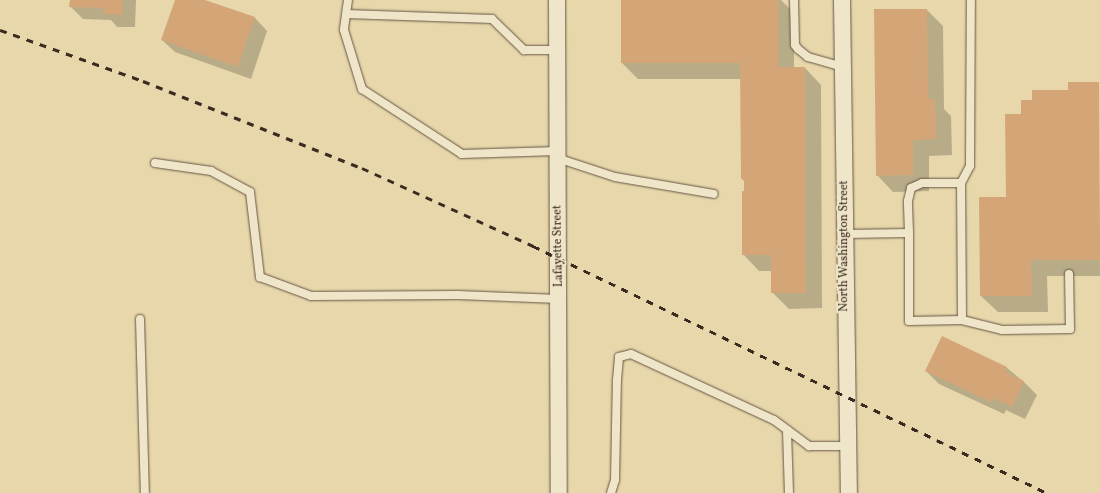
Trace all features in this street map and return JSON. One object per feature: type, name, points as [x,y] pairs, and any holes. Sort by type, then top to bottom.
[{"type":"street","name":"Lafayette Street","points":[[557,0],[559,299],[558,493]]},
{"type":"street","name":"North Washington Street","points":[[842,0],[849,493]]},
{"type":"lane","points":[[348,0],[344,30],[362,89],[462,154],[557,155],[615,177],[714,194]]},
{"type":"lane","points":[[794,0],[795,45],[808,57],[844,67]]},
{"type":"lane","points":[[962,320],[961,183],[970,166],[971,0]]},
{"type":"lane","points":[[346,14],[492,19],[524,50],[557,50]]},
{"type":"lane","points":[[155,163],[211,171],[250,192],[260,277],[311,296],[458,295],[559,299]]},
{"type":"lane","points":[[961,183],[922,183],[911,188],[909,232],[909,321],[962,320],[1002,330],[1070,329],[1069,274]]},
{"type":"lane","points":[[845,234],[909,232]]},
{"type":"lane","points":[[140,319],[145,493]]},
{"type":"lane","points":[[611,493],[615,480],[616,380],[620,356],[632,354],[774,420],[809,446],[848,446]]},
{"type":"lane","points":[[787,430],[789,493]]},
{"type":"building","points":[[70,0],[123,0],[122,15],[103,14],[104,8],[69,7]]},
{"type":"building","points":[[175,0],[205,0],[255,17],[238,67],[161,40]]},
{"type":"building","points":[[621,0],[778,0],[778,67],[805,67],[806,293],[771,293],[771,255],[742,255],[742,191],[744,191],[744,179],[741,179],[740,63],[621,63]]},
{"type":"building","points":[[874,9],[927,9],[928,99],[935,99],[936,139],[913,140],[913,175],[876,176]]},
{"type":"building","points":[[1068,82],[1099,82],[1100,260],[1031,260],[1032,296],[980,296],[979,197],[1006,197],[1005,114],[1021,114],[1021,100],[1032,100],[1032,90],[1068,90]]},
{"type":"building","points":[[942,336],[1007,367],[1005,372],[1024,381],[1012,407],[993,398],[991,402],[925,371]]},
{"type":"railway","points":[[0,30],[143,81],[362,168],[533,246],[1047,493]]}]
